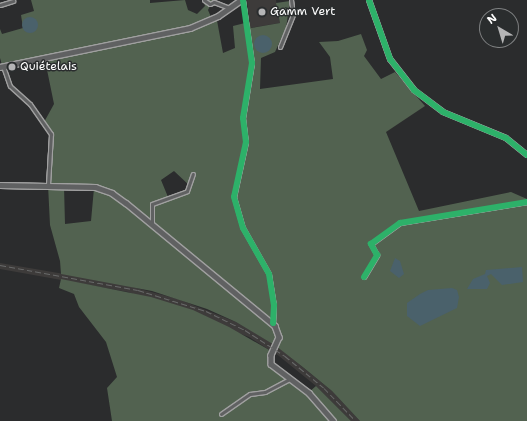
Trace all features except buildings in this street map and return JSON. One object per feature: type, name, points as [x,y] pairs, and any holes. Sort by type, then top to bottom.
[{"type":"main road","points":[[1,66],[77,52],[190,28],[230,8],[242,0]]},
{"type":"main road","points":[[0,185],[95,187],[112,193],[273,324],[279,334],[270,357],[271,364],[318,401],[333,421]]},
{"type":"street","points":[[204,0],[230,8]]},
{"type":"street","points":[[242,0],[252,63],[243,118],[246,142],[234,197],[243,228],[269,274],[274,305],[273,324]]},
{"type":"street","points":[[280,47],[293,14],[291,0]]},
{"type":"street","points":[[369,0],[390,59],[414,90],[442,112],[506,138],[527,155]]},
{"type":"street","points":[[0,5],[12,1]]},
{"type":"street","points":[[1,66],[10,86],[30,104],[51,134],[48,185]]},
{"type":"street","points":[[152,224],[152,204],[187,191],[193,174]]},
{"type":"street","points":[[364,277],[377,254],[371,244],[400,223],[527,202]]},
{"type":"street","points":[[221,414],[250,394],[266,392],[289,379]]},
{"type":"shaded area","points":[[247,0],[276,0],[280,23],[250,28]]},
{"type":"shaded area","points":[[0,263],[117,283],[178,299],[236,322],[275,345],[271,351],[249,337],[128,292],[0,269]]},
{"type":"shaded area","points":[[278,347],[332,391],[360,421],[351,421],[316,386],[274,352]]},
{"type":"green space","points":[[31,0],[150,0],[150,3],[185,0],[188,10],[197,14],[205,6],[203,0],[213,0],[208,10],[211,17],[216,15],[223,53],[235,48],[233,26],[249,22],[251,28],[280,23],[276,3],[290,1],[286,28],[275,52],[261,58],[260,89],[333,79],[330,57],[319,42],[338,41],[361,34],[367,50],[364,56],[381,79],[395,72],[425,106],[386,132],[419,211],[511,192],[527,199],[527,421],[360,421],[332,391],[304,368],[276,346],[236,322],[207,309],[152,291],[61,274],[60,261],[50,225],[48,185],[53,142],[51,134],[43,124],[54,104],[45,60],[2,65],[0,58],[0,29],[2,34],[23,28],[21,15],[34,11]],"holes":[[[174,171],[190,186],[187,191],[168,197],[161,180]],[[64,186],[94,188],[91,221],[65,224]]]},
{"type":"green space","points":[[61,279],[151,297],[193,310],[229,327],[271,351],[270,362],[309,392],[316,386],[351,421],[112,421],[107,388],[117,377],[106,342],[79,307],[74,294],[59,288]]},
{"type":"water","points":[[30,17],[37,22],[38,25],[33,32],[30,33],[23,28],[22,25],[27,18]]},
{"type":"water","points":[[263,35],[269,38],[272,44],[269,50],[263,53],[257,50],[254,44],[257,38]]},
{"type":"water","points":[[395,258],[400,261],[404,274],[399,278],[390,271]]},
{"type":"water","points":[[522,267],[523,282],[502,285],[491,274],[487,276],[490,283],[487,289],[467,289],[473,279],[485,274],[486,270]]},
{"type":"water","points":[[452,288],[457,290],[459,297],[457,308],[420,326],[407,316],[407,303],[420,294],[428,290]]},
{"type":"railway","points":[[0,265],[138,290],[206,311],[245,330],[285,356],[324,388],[356,421]]},
{"type":"cycle path","points":[[243,0],[252,63],[243,118],[246,142],[234,197],[243,228],[269,274],[274,305],[273,323]]},
{"type":"cycle path","points":[[369,0],[390,59],[414,90],[443,112],[506,138],[527,155]]},
{"type":"cycle path","points":[[364,277],[377,255],[371,244],[400,223],[527,202]]},
{"type":"place","name":"Gamm Vert","points":[[262,12]]},
{"type":"place","name":"Quiételais","points":[[12,67]]}]
